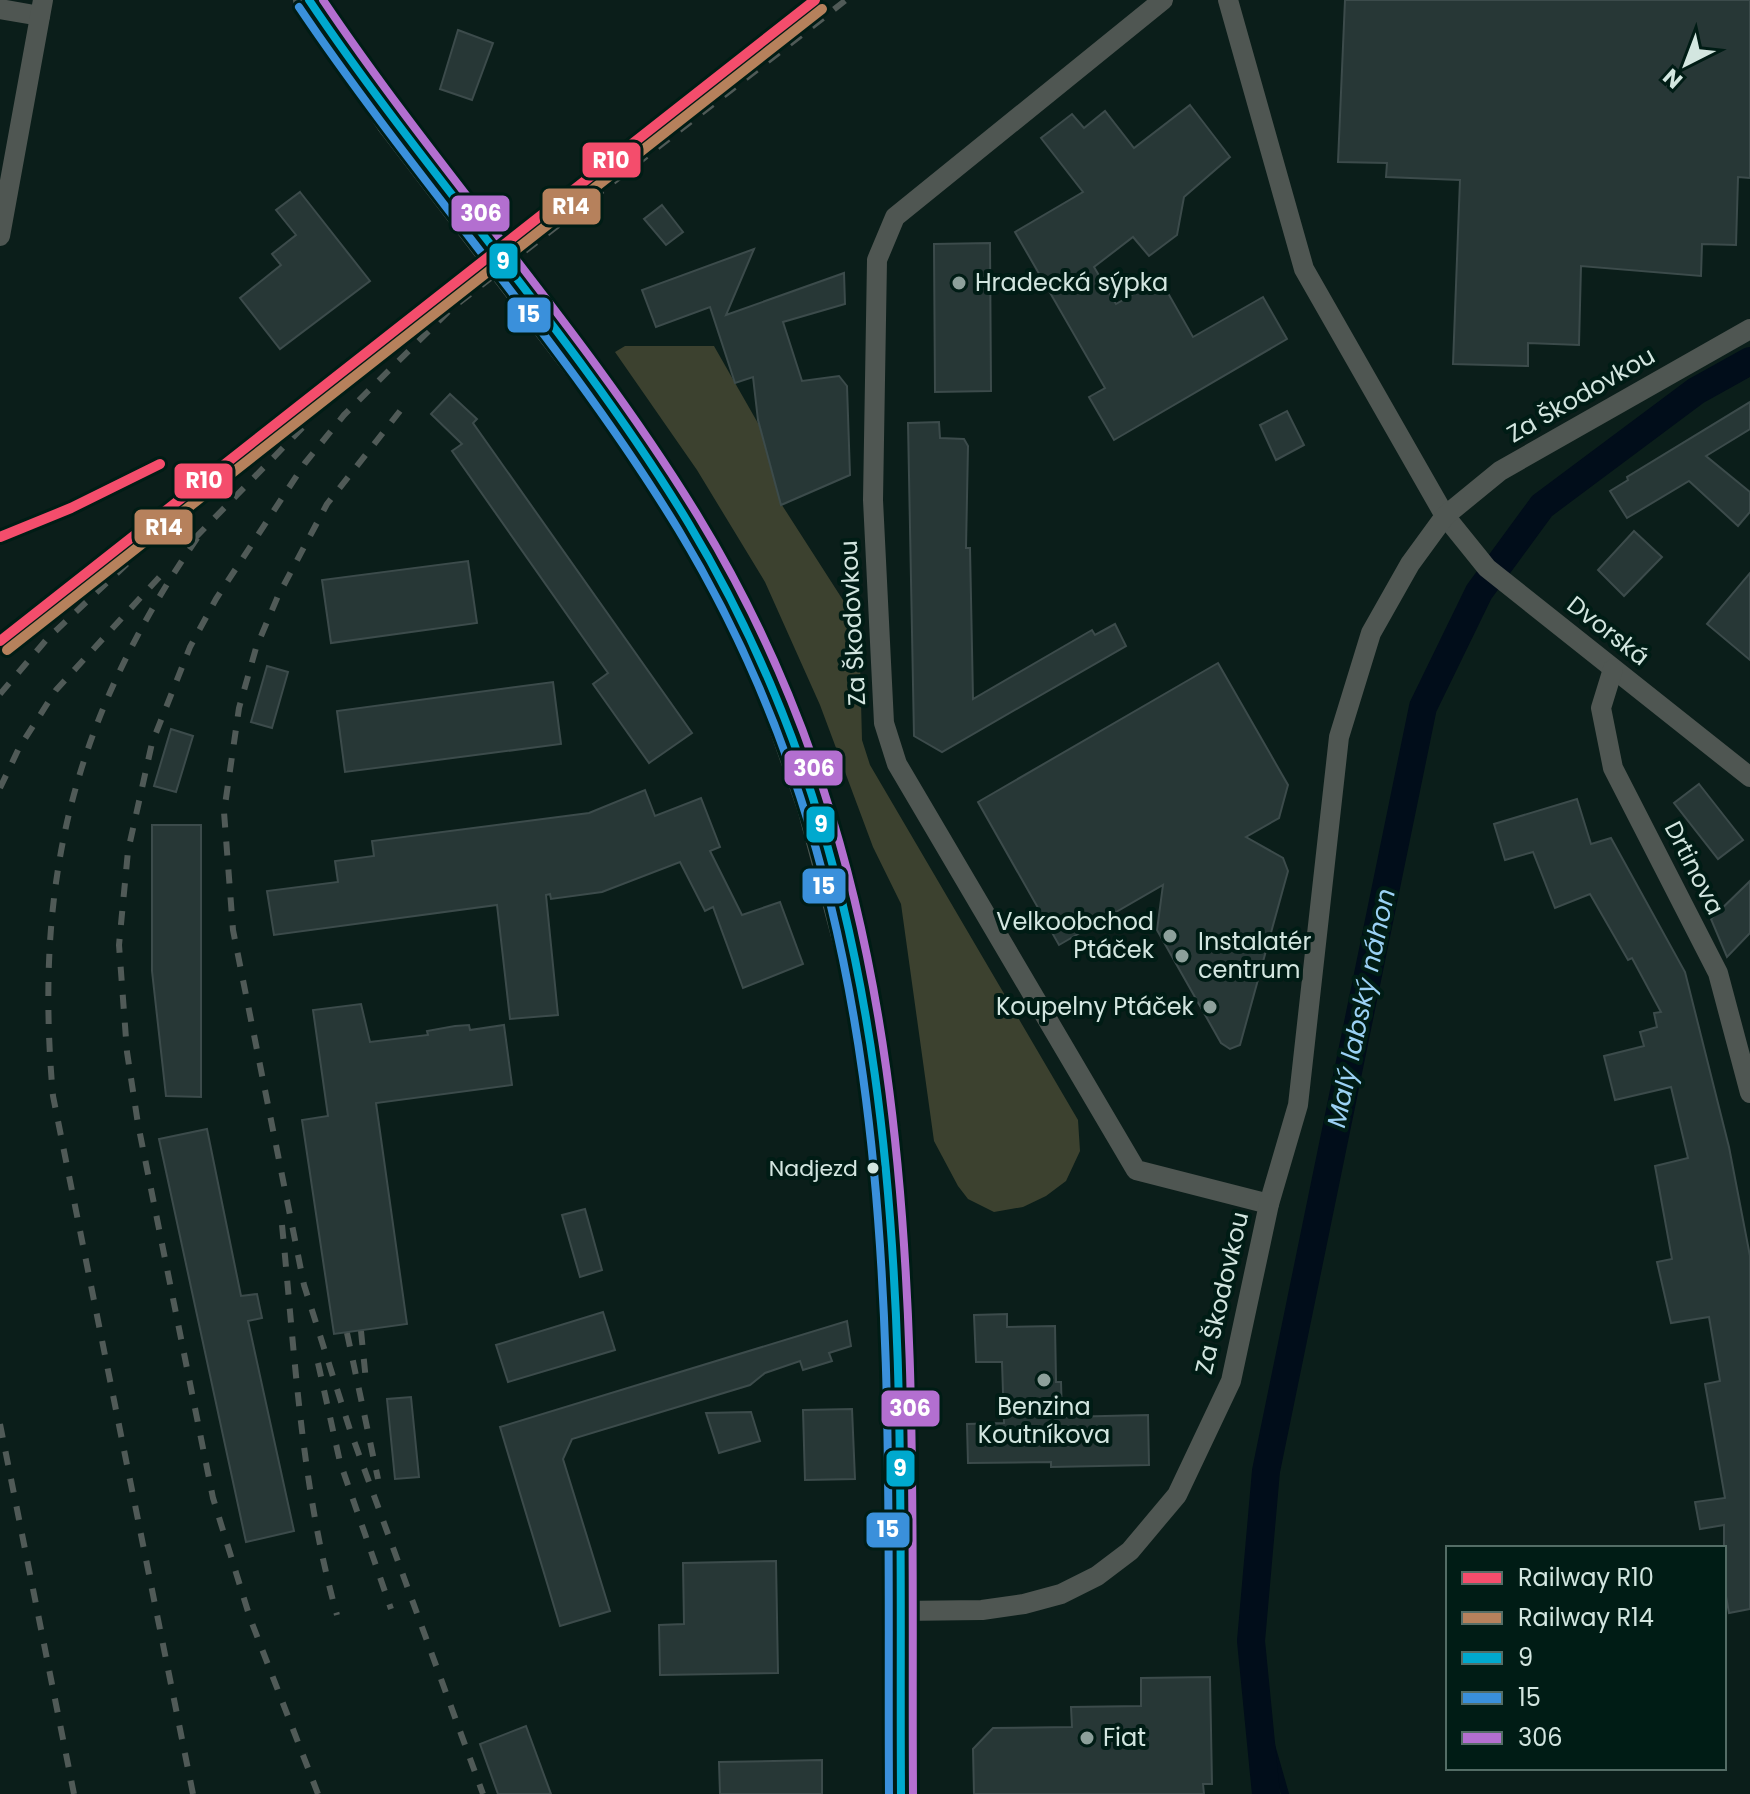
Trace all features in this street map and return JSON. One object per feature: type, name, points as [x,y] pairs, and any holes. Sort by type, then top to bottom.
[{"type":"main road","points":[[309,0],[392,122],[625,426],[692,528],[763,663],[813,807],[861,988],[884,1126],[897,1286],[901,1794]]},
{"type":"street","name":"Za Škodovkou","points":[[1163,0],[895,217],[877,260],[873,500],[884,723],[897,764],[1136,1170],[1269,1204]]},
{"type":"street","points":[[1228,0],[1304,269],[1445,516]]},
{"type":"street","points":[[0,9],[42,8],[0,236]]},
{"type":"street","name":"Za Škodovkou","points":[[899,1611],[982,1610],[1043,1600],[1097,1576],[1130,1551],[1177,1495],[1231,1381],[1269,1204],[1298,1105],[1307,1048],[1339,737],[1371,633],[1410,564],[1445,516],[1500,471],[1750,329]]},
{"type":"street","name":"Dvorská","points":[[1445,516],[1487,568],[1750,777]]},
{"type":"street","name":"Drtinova","points":[[1613,669],[1601,708],[1613,768],[1718,973],[1750,1093]]},
{"type":"green space","points":[[625,346],[714,346],[759,425],[780,502],[859,625],[862,740],[870,765],[1078,1120],[1080,1151],[1066,1181],[1046,1196],[1023,1207],[994,1212],[968,1199],[934,1141],[901,904],[873,847],[820,705],[765,582],[697,470],[615,352]]},
{"type":"building","points":[[1345,0],[1750,0],[1750,178],[1738,177],[1736,245],[1702,244],[1701,276],[1581,266],[1579,345],[1528,343],[1528,366],[1453,364],[1460,180],[1386,177],[1387,163],[1338,162]]},
{"type":"building","points":[[458,30],[493,43],[472,100],[440,89]]},
{"type":"building","points":[[1190,105],[1230,157],[1184,197],[1177,235],[1149,256],[1133,237],[1094,267],[1116,304],[1160,279],[1193,337],[1263,297],[1287,339],[1114,440],[1089,397],[1105,388],[1015,232],[1083,192],[1041,138],[1072,114],[1084,128],[1105,111],[1134,148]]},
{"type":"building","points":[[300,192],[370,281],[280,349],[240,298],[281,265],[272,254],[296,235],[276,210]]},
{"type":"building","points":[[662,205],[683,232],[666,245],[644,219]]},
{"type":"building","points":[[990,243],[991,391],[935,392],[934,244]]},
{"type":"building","points":[[754,249],[726,315],[844,273],[845,304],[783,322],[802,381],[839,376],[847,386],[850,475],[781,505],[758,420],[753,377],[735,383],[710,307],[656,327],[642,290]]},
{"type":"building","points":[[450,394],[477,419],[473,423],[692,733],[649,763],[593,684],[608,673],[452,451],[462,444],[431,414]]},
{"type":"building","points":[[1750,402],[1750,429],[1706,456],[1750,492],[1750,512],[1738,526],[1689,481],[1627,518],[1610,491],[1628,480],[1627,477]]},
{"type":"building","points":[[1287,411],[1304,445],[1276,460],[1260,425]]},
{"type":"building","points":[[939,422],[940,438],[964,439],[968,446],[966,548],[970,548],[973,699],[1092,630],[1095,635],[1115,624],[1126,646],[942,752],[914,736],[908,423]]},
{"type":"building","points":[[1634,531],[1662,557],[1624,596],[1598,570]]},
{"type":"building","points":[[468,561],[477,623],[331,643],[322,580]]},
{"type":"building","points":[[1750,573],[1750,660],[1707,624]]},
{"type":"building","points":[[1218,663],[1288,785],[1279,818],[1246,837],[1283,858],[1288,871],[1240,1045],[1230,1049],[1221,1043],[1157,930],[1163,885],[1059,945],[978,802]]},
{"type":"building","points":[[267,666],[288,672],[272,728],[251,722]]},
{"type":"building","points":[[553,682],[561,744],[345,772],[337,711]]},
{"type":"building","points":[[171,729],[193,736],[176,792],[154,786]]},
{"type":"building","points":[[1699,784],[1743,840],[1718,859],[1674,803]]},
{"type":"building","points":[[645,790],[655,816],[701,798],[720,847],[710,851],[742,915],[780,902],[803,964],[743,988],[713,907],[705,911],[680,862],[602,892],[551,899],[550,894],[546,895],[558,1015],[510,1019],[497,905],[274,935],[267,891],[338,882],[335,861],[374,856],[372,841],[589,813]]},
{"type":"building","points":[[1577,799],[1591,844],[1611,838],[1685,972],[1729,1147],[1750,1256],[1750,1609],[1729,1613],[1724,1525],[1700,1529],[1695,1502],[1725,1498],[1705,1384],[1720,1381],[1709,1317],[1671,1323],[1657,1262],[1672,1259],[1655,1166],[1688,1158],[1671,1087],[1615,1100],[1604,1056],[1644,1046],[1640,1032],[1657,1027],[1654,1013],[1661,1012],[1632,958],[1628,960],[1590,894],[1555,908],[1533,852],[1505,860],[1494,824]]},
{"type":"building","points":[[152,825],[201,825],[201,1097],[166,1096],[152,971]]},
{"type":"building","points":[[1750,881],[1750,933],[1727,957],[1711,919]]},
{"type":"building","points":[[361,1004],[370,1042],[428,1035],[427,1031],[455,1026],[469,1025],[470,1030],[504,1025],[512,1085],[376,1103],[407,1324],[334,1334],[302,1120],[328,1116],[313,1010]]},
{"type":"building","points":[[207,1129],[241,1296],[257,1294],[262,1318],[248,1321],[294,1531],[246,1542],[159,1139]]},
{"type":"building","points":[[585,1209],[602,1270],[580,1277],[562,1215]]},
{"type":"building","points":[[603,1312],[615,1350],[508,1382],[496,1345]]},
{"type":"building","points":[[1007,1314],[1007,1327],[1055,1326],[1056,1382],[1061,1382],[1062,1417],[1148,1415],[1149,1465],[1051,1467],[1051,1462],[968,1463],[967,1424],[1004,1423],[1002,1362],[976,1362],[974,1315]]},
{"type":"building","points":[[847,1321],[851,1346],[829,1353],[832,1361],[803,1370],[800,1361],[765,1373],[750,1385],[572,1439],[563,1459],[610,1611],[560,1626],[500,1427]]},
{"type":"building","points":[[411,1397],[419,1477],[395,1479],[387,1399]]},
{"type":"building","points":[[852,1409],[855,1479],[805,1480],[803,1410]]},
{"type":"building","points":[[751,1412],[760,1441],[719,1453],[706,1413]]},
{"type":"building","points":[[776,1561],[778,1673],[660,1675],[659,1625],[684,1624],[683,1563]]},
{"type":"building","name":"Fiat","points":[[1210,1677],[1212,1784],[1203,1784],[1204,1794],[974,1794],[973,1749],[993,1728],[1072,1727],[1071,1707],[1141,1706],[1141,1678]]},
{"type":"building","points":[[526,1726],[551,1794],[498,1794],[480,1744]]},
{"type":"building","points":[[822,1760],[822,1794],[720,1794],[719,1762]]},
{"type":"waterway","name":"Malý labský náhon","points":[[1266,1794],[1251,1641],[1266,1471],[1423,707],[1479,592],[1542,506],[1696,391],[1750,361]]},
{"type":"waterway","points":[[1256,1693],[1285,1794]]},
{"type":"railway","points":[[318,1794],[250,1618],[213,1498],[138,1124],[127,1052],[119,945],[128,851],[152,743],[190,647],[216,599],[305,463],[344,415],[451,309],[846,0]]},
{"type":"railway","points":[[400,411],[327,504],[278,596],[256,648],[239,708],[224,812],[233,930],[304,1285],[350,1430],[483,1794]]},
{"type":"railway","points":[[195,538],[309,421]]},
{"type":"railway","points":[[193,1794],[53,1096],[48,1016],[50,940],[58,868],[73,799],[94,731],[123,665],[159,598],[202,531]]},
{"type":"railway","points":[[0,694],[47,639],[130,561]]},
{"type":"railway","points":[[0,788],[19,748],[56,690],[163,573]]},
{"type":"railway","points":[[282,1225],[307,1470],[337,1615]]},
{"type":"railway","points":[[361,1331],[366,1381]]},
{"type":"railway","points":[[347,1333],[378,1479]]},
{"type":"railway","points":[[318,1363],[340,1462],[391,1609]]},
{"type":"railway","points":[[0,1424],[74,1794]]},
{"type":"rail line","name":"R10","points":[[0,641],[815,0]]},
{"type":"rail line","name":"R14","points":[[7,650],[822,9]]},
{"type":"rail line","name":"R10","points":[[0,537],[71,508],[160,464]]},
{"type":"transit line","name":"9","points":[[309,0],[403,131],[600,389],[689,524],[766,674],[822,828],[860,984],[883,1142],[895,1303],[900,1465],[901,1794]]},
{"type":"transit line","name":"306","points":[[323,0],[416,130],[609,383],[698,516],[776,666],[833,820],[871,977],[895,1137],[907,1299],[912,1463],[913,1794]]},
{"type":"transit line","name":"15","points":[[299,7],[393,138],[541,330],[678,529],[755,678],[811,830],[848,986],[871,1144],[883,1304],[888,1467],[889,1794]]},
{"type":"place","name":"Hradecká sýpka","points":[[959,283]]},
{"type":"place","name":"Velkoobchod Ptáček","points":[[1170,936]]},
{"type":"place","name":"Instalatér centrum","points":[[1182,956]]},
{"type":"place","name":"Koupelny Ptáček","points":[[1210,1007]]},
{"type":"place","name":"Nadjezd","points":[[873,1168]]},
{"type":"place","name":"Benzina Koutníkova","points":[[1044,1380]]},
{"type":"place","name":"Fiat","points":[[1087,1738]]}]
